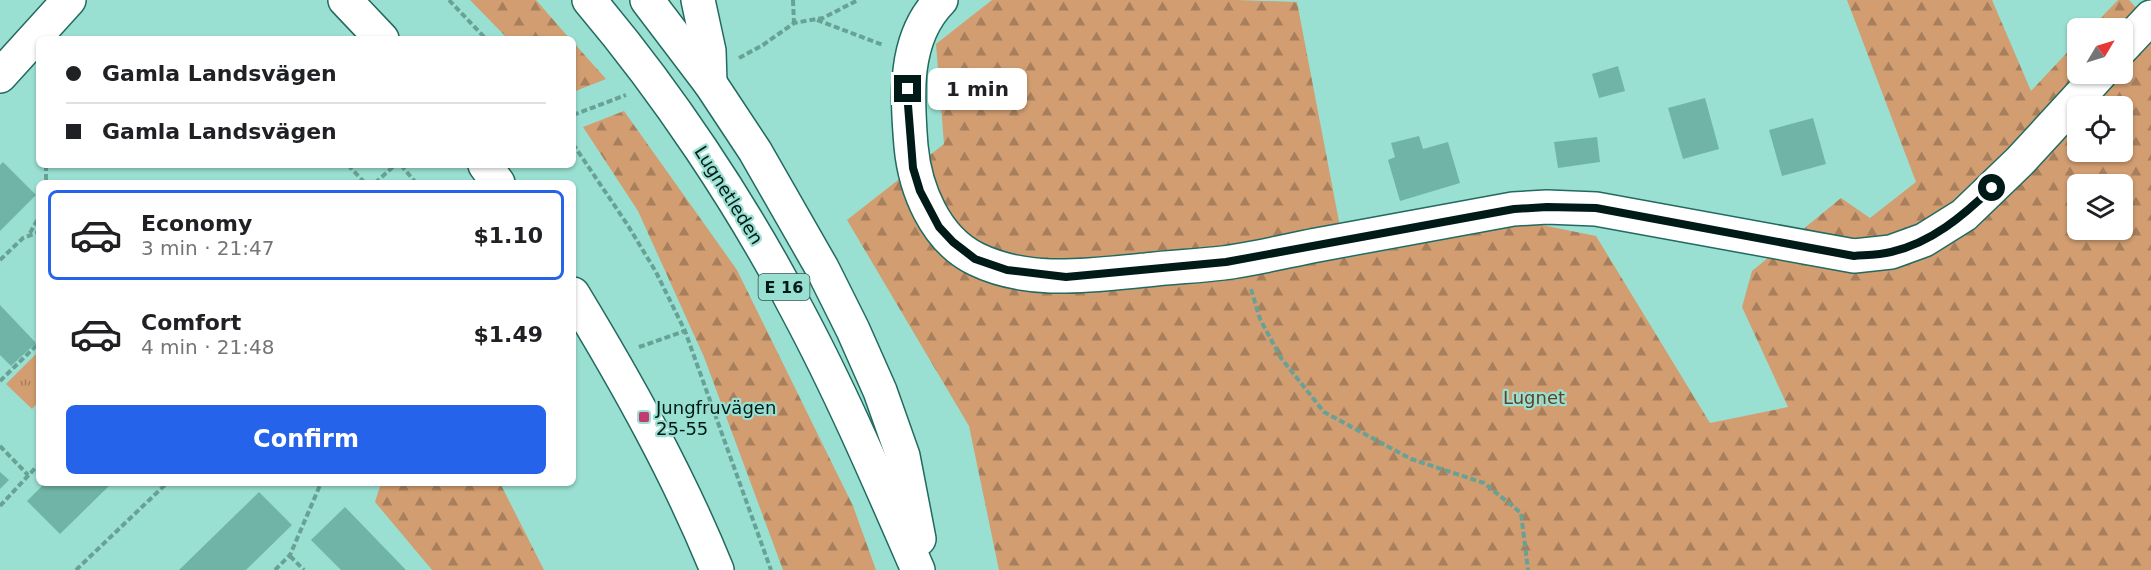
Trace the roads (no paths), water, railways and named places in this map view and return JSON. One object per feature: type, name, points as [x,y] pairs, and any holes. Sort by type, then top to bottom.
[{"type":"main road","points":[[36,36],[69,0]]},
{"type":"main road","points":[[345,0],[379,36]]},
{"type":"main road","name":"Lugnetleden","points":[[589,0],[658,89],[753,231],[797,310],[872,466],[918,570]]},
{"type":"main road","points":[[610,26],[640,0]]},
{"type":"main road","name":"E 16","points":[[647,0],[721,73],[755,151],[822,268],[853,330],[880,391],[903,456],[924,570]]},
{"type":"main road","points":[[699,0],[709,51],[721,73]]},
{"type":"main road","points":[[941,0],[929,12],[917,36],[909,74],[908,105],[913,168],[920,191],[939,227],[953,242],[975,259],[1007,270],[1066,277],[1226,262],[1514,209],[1547,207],[1596,208],[1854,256],[1891,252],[1924,240],[1964,215],[2020,161],[2091,84]]},
{"type":"main road","points":[[2133,36],[2151,17]]},
{"type":"main road","points":[[0,76],[36,36]]},
{"type":"main road","points":[[576,299],[663,452],[717,570]]},
{"type":"place","name":"Jungfruvägen 25-55","points":[[644,417]]},
{"type":"park label","name":"Lugnet","points":[[1534,397]]}]
